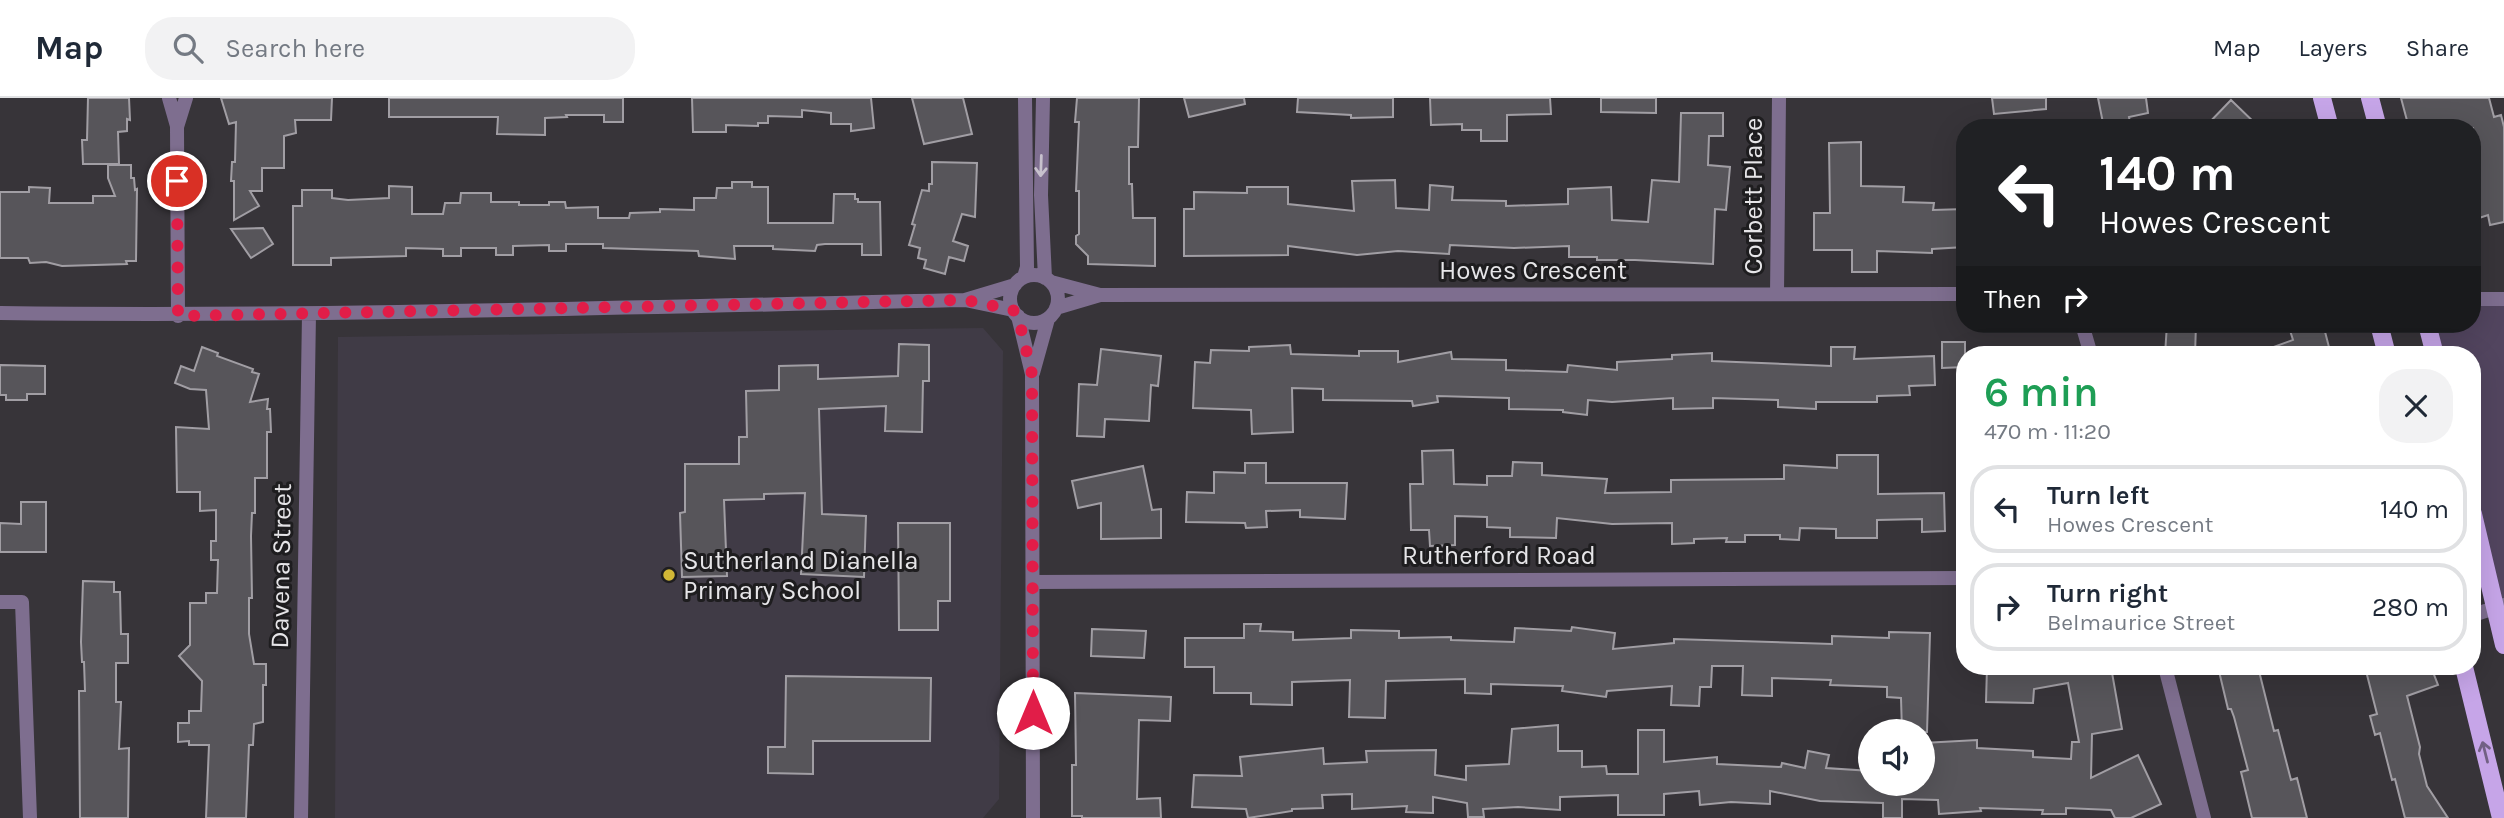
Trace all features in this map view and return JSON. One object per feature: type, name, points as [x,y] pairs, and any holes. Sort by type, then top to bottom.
[{"type":"main road","points":[[2322,98],[2328,119]]},
{"type":"main road","points":[[2370,98],[2376,119]]},
{"type":"main road","points":[[2481,541],[2500,606],[2504,645]]},
{"type":"main road","points":[[2466,675],[2501,818]]},
{"type":"street","points":[[169,98],[177,127],[178,316]]},
{"type":"street","points":[[177,127],[186,98]]},
{"type":"street","points":[[1025,98],[1027,267],[1011,293],[1032,374],[1033,818]]},
{"type":"street","points":[[1032,374],[1059,297],[1048,280],[1041,195],[1044,98]]},
{"type":"street","name":"Corbett Place","points":[[1777,294],[1779,98]]},
{"type":"street","points":[[1026,135],[1042,135]]},
{"type":"street","points":[[965,300],[1032,275],[1048,280]]},
{"type":"street","name":"Howes Crescent","points":[[1048,280],[1100,295],[1956,294]]},
{"type":"street","name":"Howes Crescent","points":[[1052,314],[1100,295]]},
{"type":"street","points":[[2481,299],[2504,299]]},
{"type":"street","points":[[0,313],[178,316],[965,300],[1015,313],[1033,323],[1052,314]]},
{"type":"street","name":"Davena Street","points":[[301,818],[309,314]]},
{"type":"street","name":"Rutherford Road","points":[[1033,582],[1956,578]]},
{"type":"street","points":[[0,602],[22,603],[30,818]]},
{"type":"street","points":[[2481,612],[2500,606]]},
{"type":"street","points":[[2167,675],[2204,818]]},
{"type":"shaded area","points":[[2481,299],[2504,299],[2504,605],[2481,537],[2481,346],[2433,346],[2429,333],[2481,333]]},
{"type":"shaded area","name":"Sutherland Dianella Primary School","points":[[983,328],[1003,351],[999,799],[983,818],[335,818],[338,337]]},
{"type":"building","points":[[88,98],[129,98],[130,120],[127,119],[127,131],[118,132],[119,164],[83,164],[82,140],[87,140]]},
{"type":"building","points":[[221,98],[332,98],[331,120],[295,120],[296,133],[284,136],[284,168],[262,168],[262,191],[250,191],[259,206],[234,220],[234,181],[231,181],[232,162],[235,162],[236,122],[229,124]]},
{"type":"building","points":[[389,98],[623,98],[623,122],[604,122],[604,115],[566,115],[567,117],[545,118],[545,135],[497,134],[498,117],[389,117]]},
{"type":"building","points":[[692,98],[871,98],[874,128],[851,131],[851,124],[831,124],[831,113],[802,110],[802,117],[768,116],[768,123],[758,123],[758,126],[726,125],[726,132],[693,132]]},
{"type":"building","points":[[912,98],[963,98],[972,134],[924,144]]},
{"type":"building","points":[[1077,98],[1139,98],[1138,147],[1129,147],[1129,184],[1132,184],[1133,218],[1155,218],[1155,266],[1088,264],[1088,256],[1076,244],[1076,236],[1079,234],[1079,191],[1076,191],[1079,122],[1075,122]]},
{"type":"building","points":[[1184,98],[1244,98],[1245,104],[1189,117]]},
{"type":"building","points":[[1298,98],[1393,98],[1393,117],[1351,118],[1351,115],[1297,112]]},
{"type":"building","points":[[1430,98],[1550,98],[1551,114],[1507,115],[1507,141],[1481,141],[1481,130],[1462,130],[1462,124],[1431,125]]},
{"type":"building","points":[[1601,98],[1656,98],[1656,113],[1601,112]]},
{"type":"building","points":[[1992,98],[2046,98],[2046,109],[1994,114]]},
{"type":"building","points":[[2098,98],[2146,98],[2148,113],[2129,119],[2102,119]]},
{"type":"building","points":[[2401,98],[2489,98],[2494,117],[2501,115],[2504,127],[2504,222],[2490,225],[2488,215],[2481,217],[2481,119],[2407,119]]},
{"type":"building","points":[[2231,100],[2251,119],[2213,119]]},
{"type":"building","points":[[1681,113],[1723,113],[1723,136],[1709,136],[1708,165],[1730,167],[1726,210],[1715,209],[1713,264],[1569,257],[1569,246],[1514,248],[1450,245],[1449,254],[1398,251],[1357,255],[1288,246],[1288,255],[1184,256],[1184,209],[1194,209],[1194,192],[1247,193],[1247,187],[1288,187],[1288,204],[1354,211],[1352,181],[1395,180],[1396,208],[1429,210],[1430,185],[1453,187],[1452,200],[1506,201],[1506,206],[1568,204],[1568,189],[1611,187],[1612,220],[1648,222],[1652,180],[1679,182]]},
{"type":"building","points":[[1861,142],[1861,186],[1904,187],[1903,202],[1934,203],[1933,210],[1956,209],[1956,248],[1932,249],[1932,253],[1877,251],[1877,272],[1852,272],[1852,250],[1814,250],[1814,213],[1830,213],[1829,143]]},
{"type":"building","points":[[932,162],[977,163],[975,217],[962,214],[953,241],[968,246],[964,261],[949,257],[945,274],[924,268],[926,260],[918,258],[920,248],[909,245],[922,190],[929,191],[929,184],[932,184]]},
{"type":"building","points":[[108,165],[131,165],[131,178],[134,178],[135,190],[137,189],[136,261],[126,261],[127,264],[62,266],[46,262],[30,263],[28,258],[0,258],[0,192],[29,192],[29,187],[50,188],[49,203],[93,203],[93,196],[115,196],[108,178]]},
{"type":"building","points":[[732,182],[752,182],[752,187],[768,187],[768,223],[833,223],[834,194],[855,194],[858,202],[880,202],[881,255],[862,255],[862,244],[817,245],[815,251],[773,249],[773,246],[734,246],[735,259],[699,256],[698,251],[566,244],[566,251],[549,251],[549,245],[513,246],[513,255],[496,255],[496,248],[461,248],[461,256],[443,256],[443,249],[406,248],[406,256],[331,258],[331,265],[293,265],[293,206],[302,206],[302,190],[332,190],[332,198],[348,200],[389,198],[389,186],[412,187],[412,214],[443,214],[445,203],[460,203],[461,193],[491,193],[491,202],[549,205],[549,202],[565,202],[566,208],[598,207],[598,218],[629,218],[630,213],[660,212],[660,209],[694,210],[694,198],[716,198],[717,188],[732,188]]},
{"type":"building","points":[[263,228],[273,244],[251,258],[231,229]]},
{"type":"building","points":[[2166,333],[2196,333],[2195,346],[2166,346]]},
{"type":"building","points":[[2291,333],[2325,333],[2329,346],[2276,346],[2293,340]]},
{"type":"building","points":[[1942,342],[1965,342],[1965,346],[1956,346],[1956,367],[1942,368]]},
{"type":"building","points":[[899,344],[929,345],[929,381],[923,381],[922,432],[885,431],[886,406],[819,409],[822,514],[866,516],[864,577],[801,574],[805,493],[764,494],[764,499],[724,500],[727,576],[682,577],[680,513],[685,512],[685,464],[739,464],[739,437],[747,437],[746,391],[779,390],[779,366],[818,365],[818,379],[898,376]]},
{"type":"building","points":[[1290,345],[1291,354],[1359,356],[1359,351],[1398,351],[1398,362],[1451,352],[1452,359],[1506,360],[1506,370],[1567,372],[1568,365],[1617,370],[1617,362],[1672,359],[1672,355],[1712,353],[1712,361],[1831,366],[1831,347],[1855,347],[1854,359],[1934,356],[1935,385],[1909,386],[1910,395],[1877,396],[1877,402],[1816,402],[1816,409],[1778,407],[1778,400],[1713,398],[1713,408],[1673,409],[1673,398],[1612,402],[1588,400],[1587,415],[1563,410],[1509,409],[1509,398],[1437,396],[1438,402],[1413,406],[1412,401],[1323,400],[1323,389],[1292,388],[1293,432],[1252,434],[1251,410],[1193,408],[1195,362],[1210,363],[1211,350],[1249,351],[1249,347]]},
{"type":"building","points":[[202,347],[259,374],[250,402],[268,399],[267,409],[270,409],[267,478],[255,478],[255,513],[252,513],[251,536],[252,598],[249,598],[249,634],[254,664],[266,664],[266,685],[263,685],[263,722],[254,724],[253,745],[249,745],[246,818],[206,818],[209,745],[178,742],[178,723],[189,723],[189,711],[201,711],[202,681],[179,656],[190,645],[190,603],[206,603],[206,593],[217,593],[218,560],[211,560],[211,541],[216,541],[216,510],[200,511],[200,492],[177,492],[176,427],[209,429],[206,390],[190,389],[175,383],[181,366],[194,371]]},
{"type":"building","points":[[1101,349],[1161,356],[1158,386],[1151,385],[1149,421],[1105,419],[1104,437],[1077,436],[1079,384],[1097,385]]},
{"type":"building","points":[[0,365],[45,366],[45,394],[27,394],[27,400],[6,400],[6,395],[0,395]]},
{"type":"building","points":[[1453,450],[1454,484],[1487,485],[1487,476],[1512,476],[1513,462],[1542,463],[1542,475],[1607,479],[1605,493],[1671,492],[1671,480],[1784,479],[1784,465],[1837,468],[1837,455],[1878,455],[1878,494],[1944,493],[1945,531],[1922,532],[1922,519],[1877,520],[1877,538],[1836,538],[1836,529],[1800,528],[1799,540],[1780,539],[1780,535],[1745,535],[1745,542],[1726,542],[1727,538],[1694,539],[1694,543],[1672,544],[1672,523],[1612,524],[1557,518],[1556,538],[1510,537],[1510,528],[1487,527],[1487,517],[1455,516],[1455,545],[1430,546],[1429,530],[1411,530],[1410,484],[1423,484],[1422,451]]},
{"type":"building","points":[[1245,463],[1266,463],[1266,483],[1347,483],[1345,519],[1300,517],[1300,510],[1266,511],[1267,527],[1246,528],[1245,523],[1186,522],[1187,492],[1214,493],[1214,472],[1245,473]]},
{"type":"building","points":[[1143,466],[1152,510],[1161,509],[1161,538],[1101,539],[1101,503],[1078,508],[1072,481]]},
{"type":"building","points":[[21,502],[46,502],[46,552],[0,552],[0,523],[21,524]]},
{"type":"building","points":[[898,523],[950,523],[950,601],[938,601],[938,630],[899,630]]},
{"type":"building","points":[[83,581],[114,582],[114,592],[120,592],[121,634],[128,634],[128,663],[116,663],[116,702],[121,702],[119,749],[129,748],[128,818],[80,818],[79,691],[85,691],[81,642]]},
{"type":"building","points":[[1244,624],[1261,624],[1260,631],[1293,632],[1293,640],[1351,638],[1351,630],[1399,631],[1399,638],[1451,637],[1451,640],[1514,642],[1515,628],[1571,631],[1572,627],[1615,633],[1613,649],[1674,643],[1674,639],[1832,644],[1832,636],[1889,638],[1889,632],[1930,633],[1927,719],[1902,719],[1901,698],[1887,697],[1887,687],[1830,685],[1831,680],[1772,678],[1772,696],[1742,695],[1743,666],[1712,666],[1711,687],[1700,687],[1699,706],[1671,705],[1672,686],[1607,691],[1606,697],[1562,691],[1563,686],[1491,684],[1491,694],[1465,693],[1465,679],[1386,681],[1385,718],[1349,717],[1350,680],[1292,682],[1292,705],[1251,704],[1251,693],[1214,693],[1214,667],[1185,667],[1185,638],[1244,638]]},
{"type":"building","points":[[1092,629],[1146,631],[1144,658],[1091,656]]},
{"type":"building","points":[[1987,675],[2112,675],[2122,729],[2092,734],[2091,778],[2138,755],[2161,804],[2131,818],[2115,818],[2111,810],[2066,808],[2066,814],[2042,814],[2043,810],[1980,808],[1981,811],[1939,814],[1938,800],[1902,799],[1902,818],[1883,818],[1883,803],[1820,801],[1770,791],[1770,804],[1731,802],[1700,805],[1699,791],[1664,794],[1664,815],[1618,815],[1618,795],[1560,797],[1560,810],[1518,807],[1483,809],[1484,817],[1468,817],[1467,803],[1433,797],[1433,813],[1406,812],[1407,806],[1352,809],[1352,794],[1322,795],[1323,808],[1292,809],[1248,818],[1246,809],[1192,807],[1194,775],[1242,776],[1240,757],[1323,748],[1324,764],[1367,762],[1366,751],[1436,750],[1435,775],[1466,780],[1466,766],[1509,764],[1512,729],[1558,725],[1558,751],[1582,751],[1582,767],[1606,766],[1607,774],[1638,774],[1638,730],[1664,730],[1664,762],[1717,757],[1717,764],[1781,767],[1782,763],[1805,768],[1808,751],[1829,755],[1826,768],[1858,770],[1858,796],[1935,796],[1935,742],[1977,740],[1977,748],[2033,751],[2033,757],[2071,759],[2072,742],[2079,742],[2068,683],[2034,689],[2033,703],[1986,702]]},
{"type":"building","points":[[2220,675],[2260,675],[2274,731],[2278,730],[2291,780],[2297,778],[2307,818],[2252,818],[2241,772],[2248,770],[2234,717],[2231,709],[2228,709]]},
{"type":"building","points":[[2367,675],[2434,675],[2438,685],[2407,696],[2427,786],[2448,818],[2405,818],[2380,733],[2375,735],[2370,716],[2377,714]]},
{"type":"building","points":[[786,676],[931,678],[930,741],[813,741],[813,774],[768,773],[768,747],[785,747]]},
{"type":"building","points":[[1075,693],[1171,697],[1170,721],[1139,720],[1137,799],[1160,798],[1161,818],[1072,816],[1072,765],[1076,765]]},
{"type":"place","name":"Sutherland Dianella Primary School","points":[[669,575]]},
{"type":"route","points":[[177,181],[178,316],[965,300],[1013,310],[1018,316],[1032,374],[1033,713]]}]
